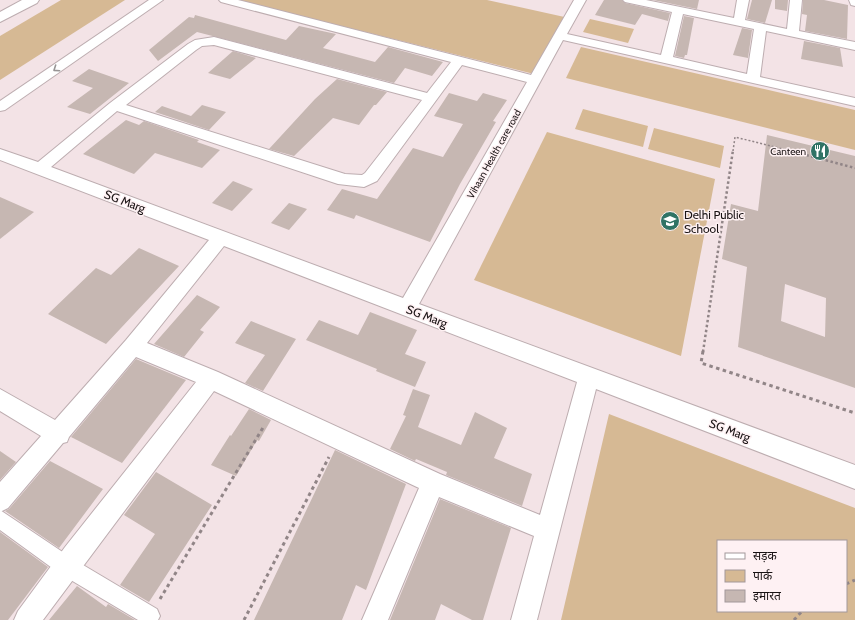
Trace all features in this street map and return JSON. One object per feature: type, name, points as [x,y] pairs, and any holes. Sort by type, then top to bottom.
[{"type":"street","points":[[0,6],[11,0]]},
{"type":"street","points":[[0,18],[32,0]]},
{"type":"street","points":[[0,95],[142,0]]},
{"type":"street","points":[[0,107],[157,0]]},
{"type":"street","points":[[225,0],[535,80]]},
{"type":"street","name":"Vihaan Health care road","points":[[407,308],[580,0]]},
{"type":"street","points":[[629,0],[646,2],[678,11],[855,46]]},
{"type":"street","points":[[739,23],[743,0]]},
{"type":"street","points":[[794,34],[796,0]]},
{"type":"street","points":[[666,60],[678,11]]},
{"type":"street","points":[[753,80],[760,28]]},
{"type":"street","points":[[560,36],[855,102]]},
{"type":"street","points":[[41,168],[116,106],[199,43],[214,41],[430,98]]},
{"type":"street","points":[[116,106],[344,180],[356,182],[364,181],[371,177],[459,61]]},
{"type":"street","name":"SG Marg","points":[[0,154],[41,168],[220,238],[855,477]]},
{"type":"street","points":[[0,500],[134,346],[220,238]]},
{"type":"street","points":[[134,346],[211,379],[433,483],[548,530]]},
{"type":"street","points":[[524,620],[589,377]]},
{"type":"street","points":[[27,620],[66,566],[211,379]]},
{"type":"street","points":[[0,399],[59,434]]},
{"type":"street","points":[[375,620],[433,483]]},
{"type":"street","points":[[0,519],[66,566],[150,616]]},
{"type":"path","points":[[855,168],[735,137],[701,363],[855,413]]},
{"type":"path","points":[[150,616],[275,409]]},
{"type":"path","points":[[244,620],[339,439]]},
{"type":"path","points":[[794,620],[801,612]]},
{"type":"green space","points":[[61,0],[125,0],[0,80],[0,36]]},
{"type":"green space","points":[[237,0],[487,0],[569,18],[538,75]]},
{"type":"green space","points":[[590,19],[634,29],[628,43],[583,32]]},
{"type":"green space","points":[[581,47],[855,110],[855,150],[566,78]]},
{"type":"green space","points":[[583,109],[648,126],[643,147],[575,129]]},
{"type":"green space","points":[[654,128],[724,146],[720,168],[648,149]]},
{"type":"green space","points":[[547,132],[715,179],[681,356],[474,280]]},
{"type":"green space","points":[[609,414],[855,508],[855,620],[561,620]]},
{"type":"building","points":[[604,0],[622,0],[625,3],[670,13],[668,21],[642,14],[635,25],[595,15]]},
{"type":"building","points":[[653,0],[699,0],[697,9]]},
{"type":"building","points":[[752,0],[772,0],[765,23],[747,19]]},
{"type":"building","points":[[775,0],[788,0],[787,11],[775,9]]},
{"type":"building","points":[[803,0],[824,0],[848,5],[847,39],[805,31],[807,15],[802,14]]},
{"type":"building","points":[[195,15],[286,40],[299,26],[336,34],[323,48],[375,62],[388,47],[443,62],[432,76],[405,68],[394,83],[197,32],[158,61],[149,50],[189,17],[194,18]]},
{"type":"building","points":[[684,16],[694,18],[687,55],[685,55],[684,58],[675,56]]},
{"type":"building","points":[[742,28],[752,30],[748,58],[733,55]]},
{"type":"building","points":[[804,41],[840,48],[843,67],[801,59]]},
{"type":"building","points":[[233,51],[256,58],[230,79],[208,73]]},
{"type":"building","points":[[89,69],[129,83],[90,114],[67,107],[93,88],[72,81]]},
{"type":"building","points":[[337,79],[387,92],[376,105],[374,105],[359,125],[333,118],[294,156],[269,149],[315,99]]},
{"type":"building","points":[[449,93],[477,101],[483,93],[507,100],[493,121],[496,122],[460,184],[430,242],[356,215],[354,219],[327,210],[342,189],[377,199],[413,148],[443,157],[463,124],[434,116]]},
{"type":"building","points":[[202,105],[226,112],[209,130],[155,112],[162,106],[191,116]]},
{"type":"building","points":[[126,120],[139,125],[144,121],[199,140],[197,142],[220,150],[202,168],[155,153],[134,174],[83,154]]},
{"type":"building","points":[[767,135],[855,156],[855,388],[738,347],[747,267],[722,259],[731,204],[758,211]],"holes":[[[785,284],[826,298],[825,337],[781,321]]]},
{"type":"building","points":[[233,181],[253,189],[232,211],[212,203]]},
{"type":"building","points":[[0,197],[34,212],[0,239]]},
{"type":"building","points":[[289,203],[307,209],[289,230],[271,223]]},
{"type":"building","points":[[139,248],[179,266],[106,344],[48,314],[96,268],[111,275]]},
{"type":"building","points":[[197,295],[220,307],[200,330],[204,332],[184,357],[154,344]]},
{"type":"building","points":[[370,312],[417,330],[405,354],[426,362],[415,387],[376,371],[377,369],[306,340],[319,320],[358,335]]},
{"type":"building","points":[[251,321],[296,339],[263,391],[245,383],[265,355],[235,343]]},
{"type":"building","points":[[136,359],[186,380],[122,463],[71,437]]},
{"type":"building","points":[[413,389],[430,395],[418,427],[461,445],[475,412],[507,428],[494,458],[532,474],[522,506],[446,475],[447,472],[416,459],[415,461],[390,449],[406,416],[403,415]]},
{"type":"building","points":[[249,409],[271,420],[259,441],[257,440],[236,476],[211,465]]},
{"type":"building","points":[[335,450],[406,484],[366,590],[356,585],[342,620],[254,620]]},
{"type":"building","points":[[0,451],[16,462],[0,480]]},
{"type":"building","points":[[50,461],[103,489],[59,548],[5,511],[9,509]]},
{"type":"building","points":[[156,472],[212,505],[149,602],[120,585],[155,534],[124,515]]},
{"type":"building","points":[[440,499],[511,528],[483,620],[472,620],[441,604],[435,620],[390,620]]},
{"type":"building","points":[[0,532],[48,567],[8,620],[0,620]]},
{"type":"building","points":[[77,586],[106,607],[108,604],[135,620],[49,620]]},
{"type":"place","name":"Canteen","points":[[820,151]]},
{"type":"place","name":"Delhi Public School","points":[[670,221]]}]
